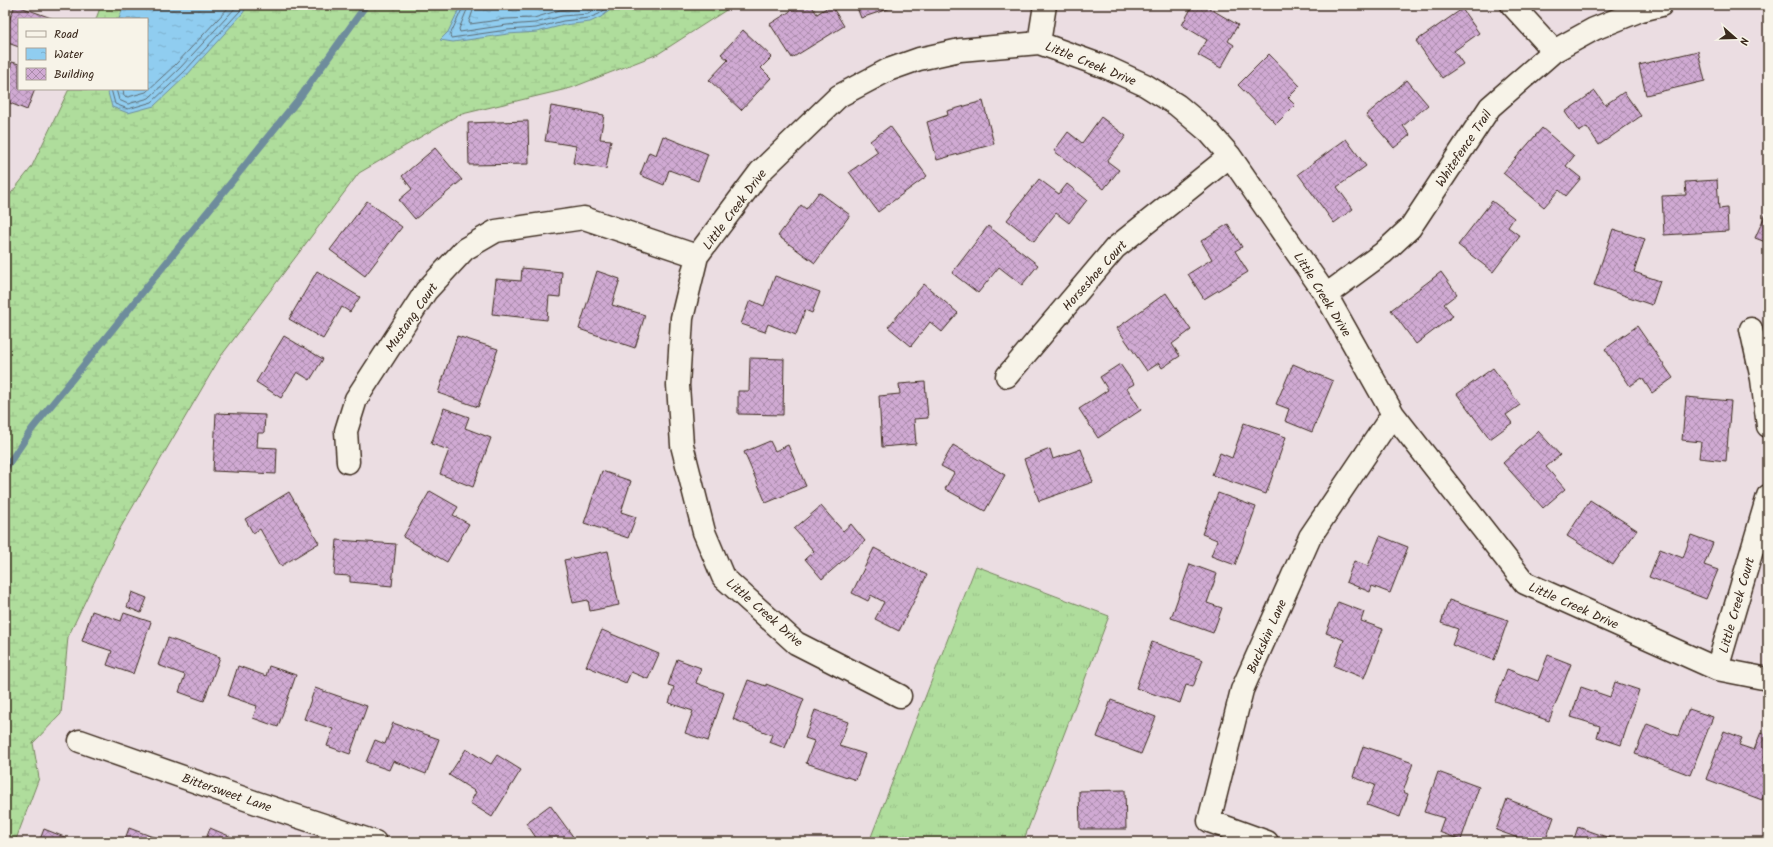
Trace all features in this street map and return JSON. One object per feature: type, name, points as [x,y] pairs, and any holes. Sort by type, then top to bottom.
[{"type":"street","points":[[1039,43],[1045,5]]},
{"type":"street","points":[[1512,5],[1554,51]]},
{"type":"street","name":"Whitefence Trail","points":[[1326,295],[1383,253],[1410,228],[1490,107],[1554,51],[1594,30],[1641,10],[1661,5]]},
{"type":"street","name":"Little Creek Drive","points":[[900,696],[796,643],[723,577],[704,532],[682,445],[678,385],[682,318],[697,256],[760,172],[839,96],[888,70],[919,59],[960,50],[1039,43],[1108,68],[1144,85],[1177,106],[1209,132],[1230,156],[1326,295],[1393,414],[1525,583],[1717,669],[1768,679]]},
{"type":"street","name":"Horseshoe Court","points":[[1007,376],[1115,248],[1230,156]]},
{"type":"street","name":"Mustang Court","points":[[348,462],[346,431],[356,399],[426,291],[465,248],[496,231],[584,218],[697,256]]},
{"type":"street","points":[[1751,330],[1762,379],[1768,426]]},
{"type":"street","name":"Buckskin Lane","points":[[1267,842],[1209,821],[1242,690],[1310,537],[1393,414]]},
{"type":"street","name":"Little Creek Court","points":[[1717,669],[1768,496]]},
{"type":"street","name":"Bittersweet Lane","points":[[80,741],[257,803],[375,842]]},
{"type":"green space","points":[[101,5],[734,5],[658,54],[571,88],[458,115],[359,173],[221,356],[118,532],[68,637],[61,714],[33,743],[39,778],[15,842],[5,842],[5,201],[31,168],[69,90],[148,90],[148,18],[96,18]]},
{"type":"green space","points":[[976,566],[1109,616],[1023,842],[869,842]]},
{"type":"water","points":[[124,5],[248,5],[243,13],[187,75],[154,106],[128,113],[112,107],[107,90],[148,90],[148,18],[119,18]]},
{"type":"water","points":[[461,5],[617,5],[601,17],[590,22],[564,25],[537,32],[508,34],[453,42],[440,40],[448,32]]},
{"type":"building","points":[[15,5],[51,18],[18,18],[18,47],[5,42],[5,32]]},
{"type":"building","points":[[800,5],[811,5],[817,14],[831,5],[844,26],[792,58],[770,24]]},
{"type":"building","points":[[856,5],[897,5],[897,6],[861,18]]},
{"type":"building","points":[[1193,5],[1211,5],[1209,8],[1238,25],[1228,41],[1234,45],[1221,68],[1198,55],[1207,40],[1182,25]]},
{"type":"building","points":[[1462,9],[1479,33],[1454,51],[1463,64],[1442,78],[1416,41]]},
{"type":"building","points":[[743,30],[772,57],[761,68],[771,78],[741,110],[709,80],[728,60],[721,54]]},
{"type":"building","points":[[1698,51],[1705,81],[1646,95],[1639,65]]},
{"type":"building","points":[[1269,54],[1300,86],[1288,98],[1295,105],[1276,124],[1238,85]]},
{"type":"building","points":[[12,62],[18,64],[18,90],[35,90],[27,110],[5,101],[5,75],[7,76]]},
{"type":"building","points":[[1407,80],[1428,105],[1403,126],[1410,135],[1394,148],[1366,115]]},
{"type":"building","points":[[1595,91],[1605,105],[1624,92],[1641,116],[1599,145],[1587,127],[1579,132],[1565,112]]},
{"type":"building","points":[[983,101],[994,144],[937,160],[927,122],[948,115],[947,111]]},
{"type":"building","points":[[551,106],[604,115],[600,139],[611,140],[606,169],[573,163],[576,146],[545,141]]},
{"type":"building","points":[[1101,117],[1126,136],[1107,161],[1119,170],[1104,189],[1054,151],[1068,132],[1082,143]]},
{"type":"building","points":[[528,121],[529,164],[469,165],[468,123]]},
{"type":"building","points":[[890,126],[927,176],[878,212],[849,172],[878,152],[870,141]]},
{"type":"building","points":[[1542,128],[1574,156],[1566,166],[1581,178],[1566,196],[1559,190],[1544,207],[1503,173]]},
{"type":"building","points":[[663,136],[708,154],[698,181],[669,170],[664,185],[640,175],[649,152],[656,155]]},
{"type":"building","points":[[1346,139],[1366,166],[1337,187],[1353,209],[1334,223],[1298,174]]},
{"type":"building","points":[[435,148],[462,180],[415,219],[399,200],[412,189],[402,176]]},
{"type":"building","points":[[1039,179],[1059,194],[1067,184],[1087,200],[1069,223],[1056,213],[1034,241],[1007,220]]},
{"type":"building","points":[[1717,180],[1719,209],[1727,208],[1728,231],[1664,235],[1662,196],[1686,195],[1685,182]]},
{"type":"building","points":[[819,192],[850,215],[815,263],[778,236],[801,205],[806,209]]},
{"type":"building","points":[[367,201],[402,227],[365,276],[330,250]]},
{"type":"building","points":[[1492,201],[1514,218],[1508,227],[1520,236],[1493,272],[1458,245]]},
{"type":"building","points":[[1766,213],[1768,214],[1768,243],[1755,238]]},
{"type":"building","points":[[1228,224],[1242,247],[1235,251],[1248,272],[1204,299],[1188,274],[1212,259],[1201,241]]},
{"type":"building","points":[[988,226],[1038,265],[1022,285],[999,267],[978,293],[952,273]]},
{"type":"building","points":[[1613,229],[1645,239],[1634,272],[1660,281],[1652,305],[1594,285]]},
{"type":"building","points":[[522,268],[562,272],[560,297],[549,296],[547,320],[492,314],[496,279],[521,281]]},
{"type":"building","points":[[317,271],[360,297],[350,312],[342,307],[323,339],[289,319]]},
{"type":"building","points":[[597,271],[620,279],[612,305],[645,315],[635,348],[579,329]]},
{"type":"building","points":[[1441,272],[1457,294],[1444,304],[1453,316],[1416,344],[1391,310]]},
{"type":"building","points":[[775,276],[820,292],[812,313],[805,310],[796,335],[768,324],[765,332],[741,324],[750,300],[764,306]]},
{"type":"building","points":[[924,284],[958,313],[942,332],[930,322],[911,346],[888,327]]},
{"type":"building","points":[[1166,293],[1191,330],[1172,344],[1180,356],[1162,368],[1159,363],[1147,371],[1117,328]]},
{"type":"building","points":[[1637,326],[1673,378],[1652,393],[1642,378],[1630,386],[1605,349]]},
{"type":"building","points":[[284,336],[323,359],[310,380],[297,372],[281,398],[256,382]]},
{"type":"building","points":[[457,336],[498,349],[478,407],[438,393]]},
{"type":"building","points":[[750,358],[784,359],[783,415],[738,414],[738,391],[749,391]]},
{"type":"building","points":[[1120,364],[1134,384],[1127,388],[1141,410],[1098,438],[1079,409],[1108,390],[1100,377]]},
{"type":"building","points":[[1293,364],[1333,381],[1312,432],[1285,421],[1289,409],[1276,404]]},
{"type":"building","points":[[1493,368],[1520,405],[1506,415],[1512,423],[1490,439],[1457,394]]},
{"type":"building","points":[[925,382],[928,418],[914,419],[916,444],[882,447],[879,396],[900,394],[899,384]]},
{"type":"building","points":[[1686,397],[1731,401],[1726,461],[1699,458],[1701,442],[1682,440]]},
{"type":"building","points":[[444,408],[469,417],[465,428],[491,438],[473,487],[440,474],[449,450],[431,444]]},
{"type":"building","points":[[216,413],[265,415],[264,433],[258,433],[257,447],[277,448],[276,474],[213,471]]},
{"type":"building","points":[[1244,423],[1286,437],[1266,494],[1212,475],[1220,453],[1232,458]]},
{"type":"building","points":[[1538,431],[1560,455],[1546,467],[1565,489],[1543,508],[1503,463]]},
{"type":"building","points":[[770,441],[775,451],[788,445],[806,486],[766,503],[744,452]]},
{"type":"building","points":[[953,445],[1005,475],[985,511],[945,489],[954,473],[941,466]]},
{"type":"building","points":[[1050,449],[1053,459],[1081,449],[1093,482],[1039,501],[1024,459]]},
{"type":"building","points":[[602,471],[631,481],[621,512],[636,517],[628,538],[584,523]]},
{"type":"building","points":[[430,491],[458,507],[453,515],[469,524],[447,562],[403,537]]},
{"type":"building","points":[[289,492],[319,543],[281,566],[260,529],[253,533],[245,519]]},
{"type":"building","points":[[1218,493],[1256,507],[1235,565],[1211,556],[1217,540],[1202,534]]},
{"type":"building","points":[[1590,500],[1637,530],[1613,565],[1567,536]]},
{"type":"building","points":[[821,506],[843,531],[851,524],[865,541],[822,579],[805,559],[814,551],[794,529]]},
{"type":"building","points":[[1691,535],[1713,543],[1704,565],[1718,570],[1706,599],[1649,577],[1660,549],[1683,558]]},
{"type":"building","points":[[1380,536],[1408,547],[1390,593],[1372,586],[1370,592],[1346,582],[1354,561],[1368,566]]},
{"type":"building","points":[[337,540],[396,544],[392,586],[350,582],[350,576],[334,575]]},
{"type":"building","points":[[874,548],[927,575],[899,631],[875,619],[884,602],[871,595],[868,601],[852,593]]},
{"type":"building","points":[[608,551],[619,605],[590,611],[588,600],[573,603],[564,560]]},
{"type":"building","points":[[1190,564],[1217,574],[1207,603],[1222,608],[1213,633],[1171,618]]},
{"type":"building","points":[[132,592],[147,598],[141,613],[127,607]]},
{"type":"building","points":[[1449,600],[1508,620],[1494,660],[1452,645],[1458,629],[1441,623]]},
{"type":"building","points":[[1338,602],[1364,612],[1361,621],[1383,629],[1364,678],[1334,666],[1344,640],[1326,633]]},
{"type":"building","points":[[92,611],[121,621],[124,613],[151,622],[133,674],[107,665],[112,651],[82,641]]},
{"type":"building","points":[[602,630],[659,654],[648,679],[631,672],[626,683],[586,666]]},
{"type":"building","points":[[168,638],[220,657],[204,701],[179,692],[185,675],[158,665]]},
{"type":"building","points":[[1152,642],[1203,660],[1193,687],[1186,685],[1180,703],[1136,688]]},
{"type":"building","points":[[1548,655],[1571,664],[1549,721],[1495,701],[1507,669],[1538,681]]},
{"type":"building","points":[[677,659],[701,668],[696,683],[724,693],[708,741],[685,733],[693,711],[669,703],[674,687],[668,685]]},
{"type":"building","points":[[238,666],[266,676],[269,666],[296,675],[278,727],[253,718],[257,706],[228,696]]},
{"type":"building","points":[[748,680],[766,686],[766,684],[804,699],[785,748],[769,742],[772,735],[733,719]]},
{"type":"building","points":[[1615,682],[1639,690],[1621,745],[1597,737],[1600,726],[1571,717],[1581,687],[1610,697]]},
{"type":"building","points":[[315,688],[367,706],[350,754],[327,746],[333,729],[304,719]]},
{"type":"building","points":[[1111,700],[1156,717],[1141,754],[1097,737]]},
{"type":"building","points":[[1689,709],[1713,717],[1690,775],[1635,754],[1647,724],[1678,736]]},
{"type":"building","points":[[815,710],[848,722],[839,746],[865,754],[856,780],[806,763],[814,741],[805,738]]},
{"type":"building","points":[[393,723],[439,739],[426,774],[393,761],[389,770],[366,762],[375,740],[385,744]]},
{"type":"building","points":[[1724,731],[1742,738],[1739,745],[1754,750],[1761,732],[1768,735],[1768,785],[1762,800],[1706,779]]},
{"type":"building","points":[[1363,746],[1413,763],[1403,792],[1408,794],[1400,817],[1367,805],[1375,785],[1353,777]]},
{"type":"building","points":[[466,749],[491,764],[497,755],[521,770],[492,817],[470,803],[476,792],[449,775]]},
{"type":"building","points":[[1438,772],[1479,787],[1461,840],[1439,832],[1444,818],[1424,812]]},
{"type":"building","points":[[1125,790],[1126,829],[1080,829],[1079,791]]},
{"type":"building","points":[[1507,799],[1554,817],[1545,842],[1516,842],[1518,838],[1496,830]]},
{"type":"building","points":[[550,805],[577,842],[539,842],[526,823]]},
{"type":"building","points":[[1578,827],[1621,842],[1573,842]]},
{"type":"building","points":[[129,828],[164,841],[164,842],[124,842]]},
{"type":"building","points":[[210,828],[234,838],[232,842],[205,842]]},
{"type":"building","points":[[44,829],[67,838],[66,842],[39,842]]},
{"type":"building","points":[[619,838],[666,842],[619,842]]},
{"type":"waterway","points":[[5,469],[32,429],[301,96],[366,5]]}]
